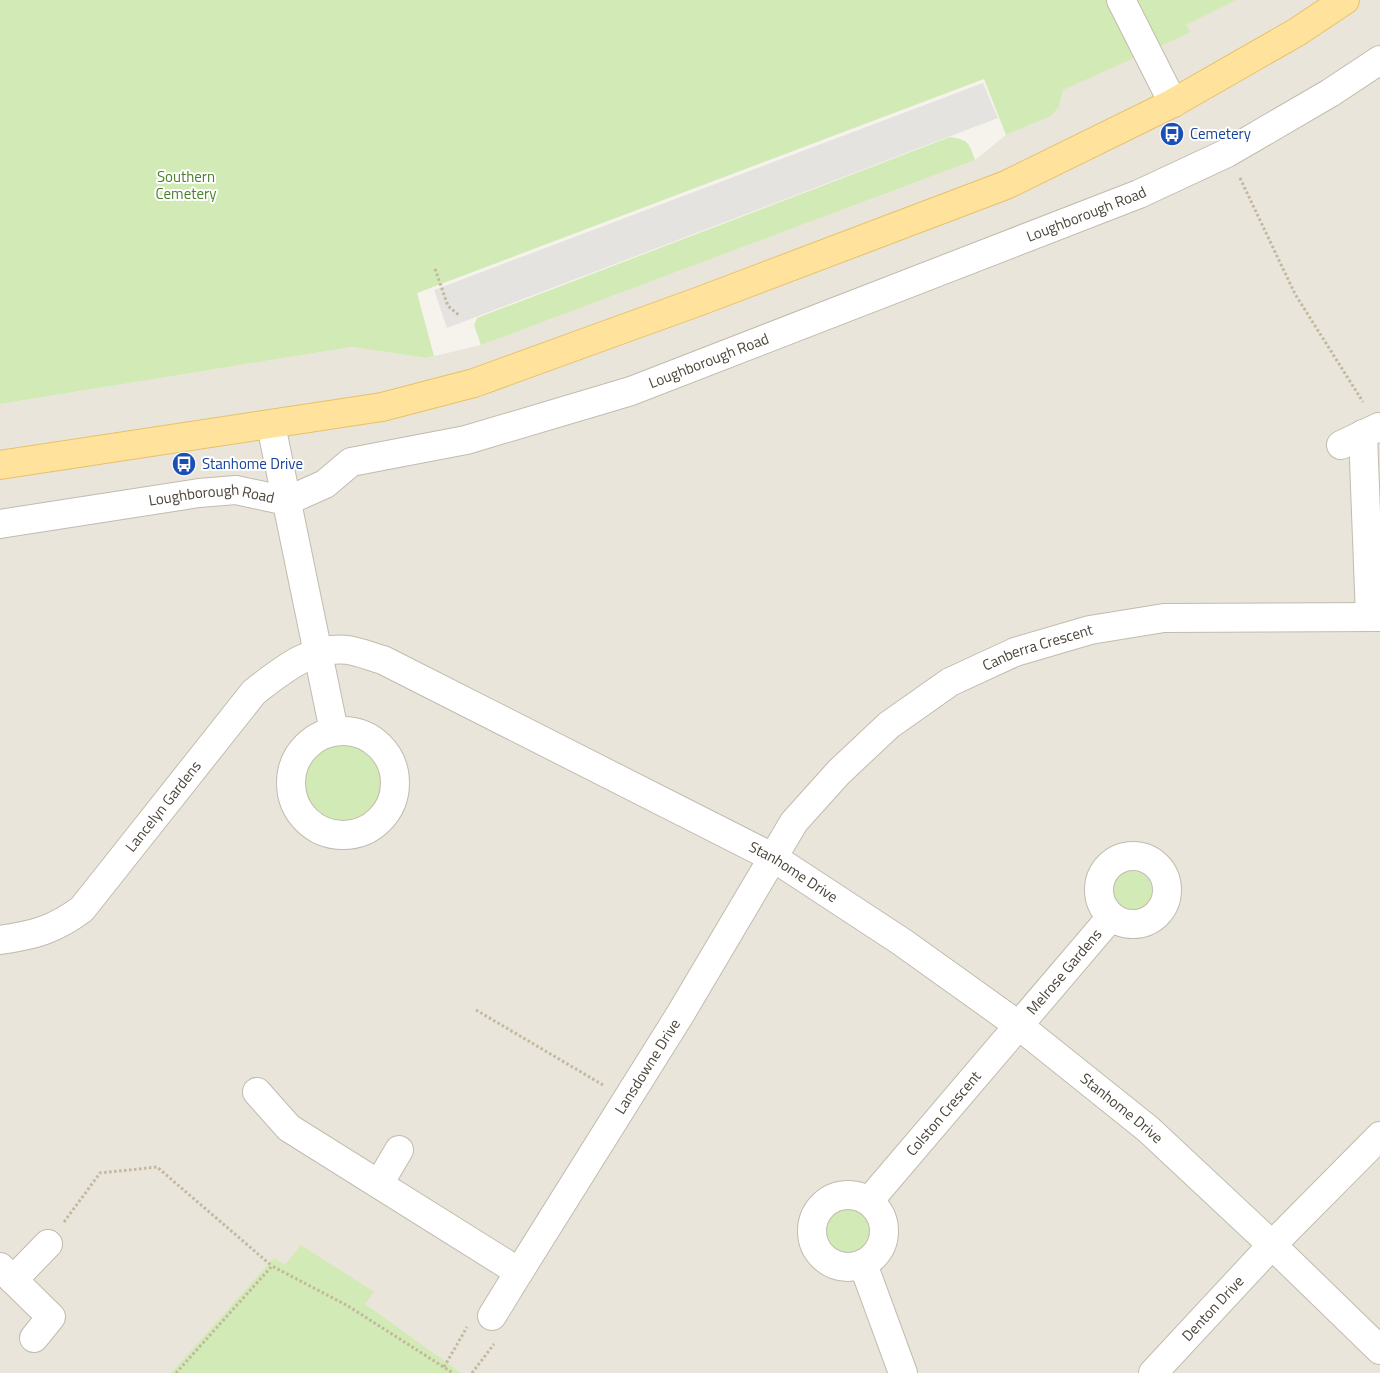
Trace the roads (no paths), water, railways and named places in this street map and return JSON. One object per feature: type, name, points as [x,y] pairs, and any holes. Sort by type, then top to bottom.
[{"type":"main road","points":[[0,465],[382,407],[474,384],[1006,185],[1173,103],[1297,32],[1346,0]]},
{"type":"street","points":[[1121,0],[1173,103]]},
{"type":"street","name":"Loughborough Road","points":[[0,524],[199,493],[236,490],[287,501],[325,484],[351,462],[466,440],[631,391],[1139,194],[1226,153],[1330,93],[1380,60]]},
{"type":"street","points":[[271,425],[334,732]]},
{"type":"street","points":[[1366,433],[1375,617]]},
{"type":"street","name":"Canberra Crescent","points":[[774,858],[794,822],[839,772],[889,725],[950,682],[1015,652],[1090,630],[1164,618],[1375,617]]},
{"type":"street","name":"Stanhome Drive","points":[[318,652],[348,650],[383,660],[774,858],[902,942],[1018,1026],[1148,1129],[1272,1245],[1380,1350]]},
{"type":"street","name":"Lancelyn Gardens","points":[[0,940],[36,934],[61,925],[82,909],[254,692],[284,669],[318,652]]},
{"type":"street","name":"Lansdowne Drive","points":[[483,1323],[519,1272],[774,858]]},
{"type":"street","name":"Melrose Gardens","points":[[1018,1026],[1111,917]]},
{"type":"street","name":"Colston Crescent","points":[[869,1201],[1018,1026]]},
{"type":"street","points":[[257,1092],[289,1128],[519,1272]]},
{"type":"street","name":"Denton Drive","points":[[1153,1373],[1272,1245],[1380,1136]]},
{"type":"street","points":[[379,1184],[399,1150]]},
{"type":"street","points":[[845,1194],[858,1195],[869,1201],[882,1218],[883,1240],[872,1258],[864,1264],[845,1267],[827,1261],[818,1252],[812,1240],[811,1228],[815,1215],[822,1204],[845,1194]]},
{"type":"street","points":[[34,1338],[51,1317],[6,1274],[48,1244]]},
{"type":"street","points":[[864,1264],[904,1373]]},
{"type":"place","name":"Cemetery","points":[[1172,134]]},
{"type":"place","name":"Stanhome Drive","points":[[184,464]]},
{"type":"park label","name":"Southern Cemetery","points":[[186,186]]}]
